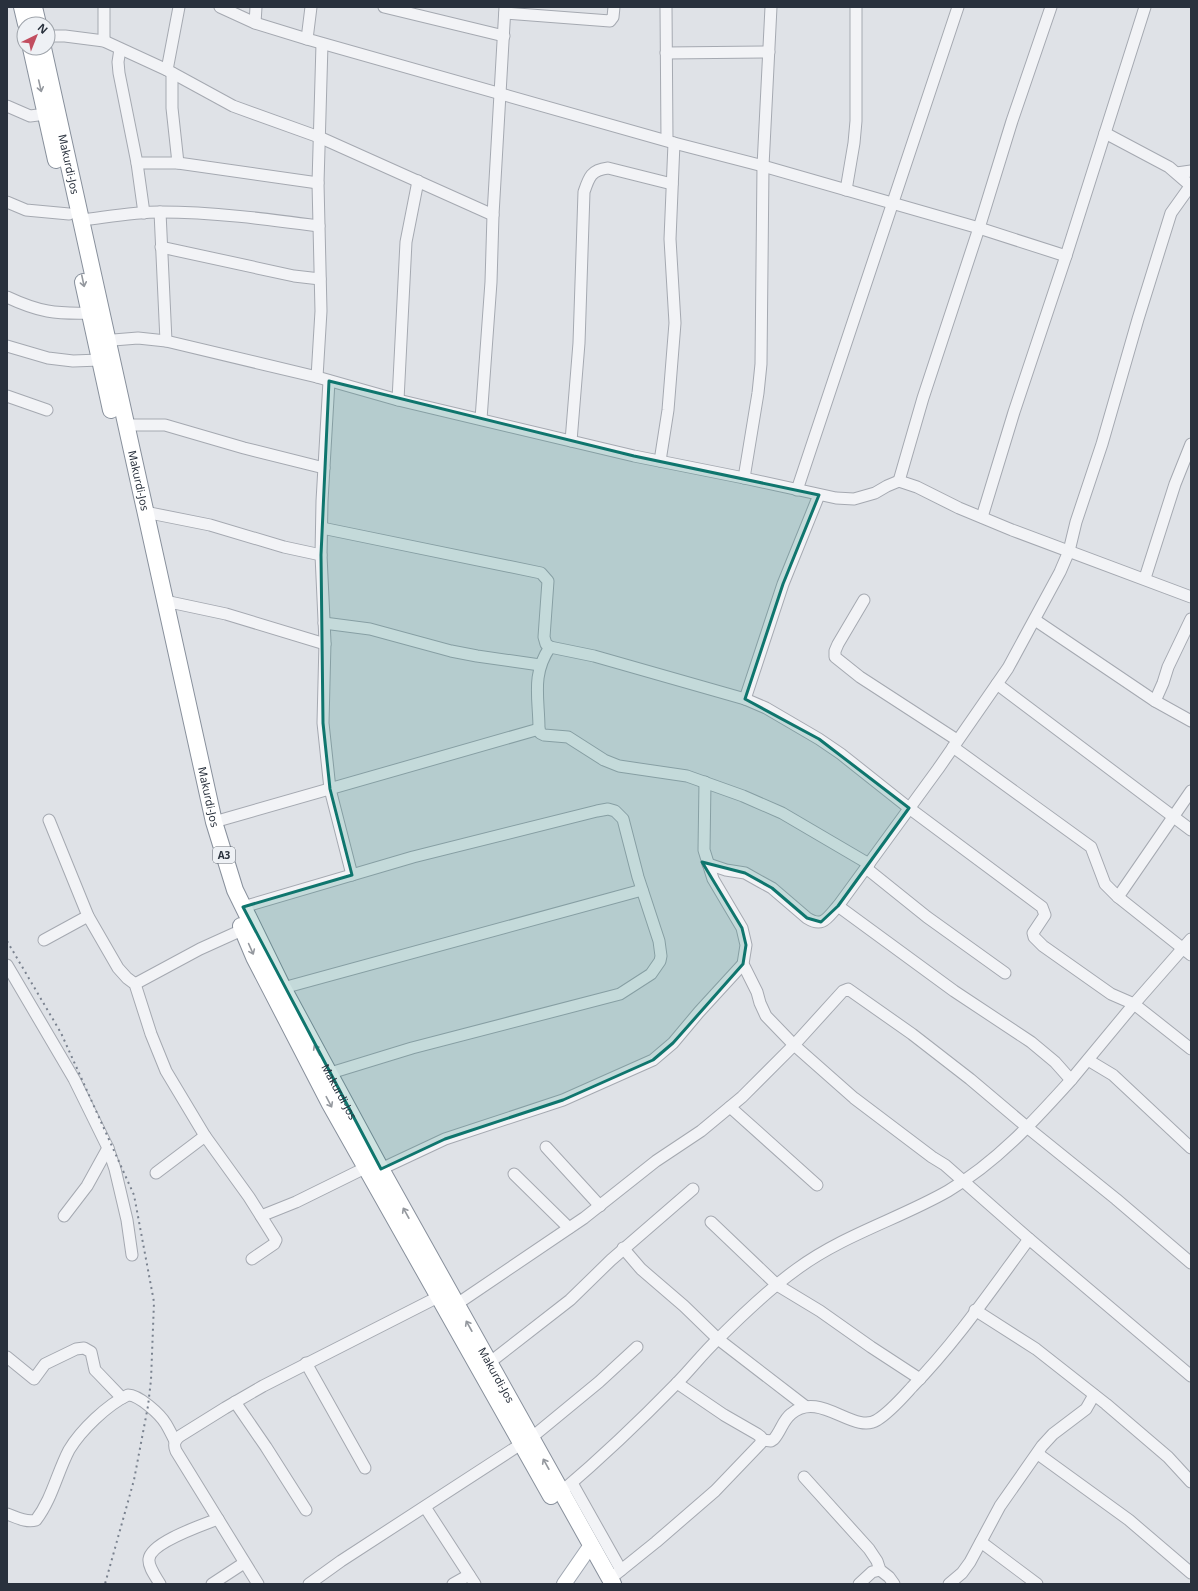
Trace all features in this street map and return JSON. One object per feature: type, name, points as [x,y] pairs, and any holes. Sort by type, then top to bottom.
[{"type":"highway","name":"Makurdi-Jos","points":[[33,56],[46,114],[75,217],[90,313],[102,341],[100,360],[205,826],[226,892],[254,957],[323,1075],[373,1168],[438,1297],[526,1441],[592,1544]]},
{"type":"highway","name":"Makurdi-Jos","points":[[45,56],[75,217],[102,341],[126,425],[214,822],[231,877],[243,907],[283,988],[323,1075]]},
{"type":"highway","name":"Makurdi-Jos","points":[[373,1168],[457,1304],[489,1362],[526,1441],[566,1487],[592,1544],[611,1579]]},
{"type":"main road","points":[[564,1584],[592,1544]]},
{"type":"street","points":[[104,7],[104,41]]},
{"type":"street","points":[[178,162],[170,72],[179,7]]},
{"type":"street","points":[[220,7],[255,23],[308,40],[670,142],[763,166],[979,228],[1066,256]]},
{"type":"street","points":[[255,23],[256,7]]},
{"type":"street","points":[[308,40],[311,7]]},
{"type":"street","points":[[384,7],[504,36]]},
{"type":"street","points":[[481,419],[491,282],[493,215],[505,10],[610,21],[613,17],[614,7]]},
{"type":"street","points":[[660,461],[668,410],[674,323],[670,238],[672,184],[666,53],[666,7]]},
{"type":"street","points":[[744,478],[758,393],[761,364],[763,166],[771,7]]},
{"type":"street","points":[[846,190],[856,121],[856,7]]},
{"type":"street","points":[[797,490],[833,387],[958,7]]},
{"type":"street","points":[[899,481],[923,398],[979,228],[1012,121],[1051,7]]},
{"type":"street","points":[[982,517],[1014,412],[1066,256],[1145,7]]},
{"type":"street","points":[[56,36],[104,41],[170,72],[233,106],[319,137],[493,215]]},
{"type":"street","points":[[317,377],[321,311],[318,183],[322,44]]},
{"type":"street","points":[[120,49],[118,62],[119,73],[137,163],[144,213]]},
{"type":"street","points":[[666,53],[769,52]]},
{"type":"street","points":[[7,106],[30,116],[46,114]]},
{"type":"street","points":[[708,864],[726,870],[745,873],[772,888],[813,922],[821,922],[826,920],[868,866],[997,684],[1008,668],[1035,620],[1060,572],[1069,551],[1076,522],[1102,444],[1171,212],[1191,185],[1169,167],[1104,133]]},
{"type":"street","points":[[137,163],[178,162],[318,183]]},
{"type":"street","points":[[571,441],[579,343],[584,192],[588,179],[599,169],[608,168],[672,184]]},
{"type":"street","points":[[1178,174],[1191,171]]},
{"type":"street","points":[[398,400],[406,242],[418,181]]},
{"type":"street","points":[[7,202],[26,210],[75,217],[160,212],[225,214],[319,226]]},
{"type":"street","points":[[160,212],[166,341]]},
{"type":"street","points":[[161,247],[294,276],[320,279]]},
{"type":"street","points":[[7,298],[30,308],[54,313],[90,313]]},
{"type":"street","points":[[102,341],[138,338],[166,341],[329,380],[398,400],[571,441],[819,495],[854,500],[875,493],[899,481],[917,487],[959,508],[1069,551],[1145,578],[1191,597]]},
{"type":"street","points":[[7,346],[48,358],[73,361],[100,360]]},
{"type":"street","points":[[329,380],[321,556],[325,644],[323,723],[330,788],[352,875]]},
{"type":"street","points":[[7,396],[47,410]]},
{"type":"street","points":[[126,425],[165,425],[244,448],[324,468]]},
{"type":"street","points":[[1145,578],[1175,484],[1191,444]]},
{"type":"street","points":[[745,699],[783,584],[819,495]]},
{"type":"street","points":[[145,512],[210,525],[284,547],[321,556]]},
{"type":"street","points":[[322,528],[541,573],[548,581],[544,637],[546,644],[550,647],[594,656],[745,699],[766,708],[819,739],[841,754],[909,808],[1043,909],[1045,915],[1033,934],[1043,946],[1111,994],[1134,1004],[1191,1049]]},
{"type":"street","points":[[864,600],[838,644],[835,651],[835,657],[860,677],[955,744],[1091,847],[1105,884],[1118,897],[1187,952]]},
{"type":"street","points":[[165,601],[226,614],[325,644]]},
{"type":"street","points":[[1155,701],[1168,667],[1191,619]]},
{"type":"street","points":[[1035,620],[1155,701],[1191,721]]},
{"type":"street","points":[[324,623],[370,629],[451,651],[540,665]]},
{"type":"street","points":[[550,647],[540,665],[537,682],[540,733],[544,735],[568,737],[604,760],[619,766],[688,776],[782,813],[868,866],[927,917],[1005,973]]},
{"type":"street","points":[[997,684],[1191,830]]},
{"type":"street","points":[[214,822],[539,729]]},
{"type":"street","points":[[261,1216],[445,1139],[563,1100],[653,1060],[673,1043],[743,964],[746,945],[742,928],[713,879],[704,850],[704,782]]},
{"type":"street","points":[[1118,897],[1191,792]]},
{"type":"street","points":[[243,907],[413,857],[608,809],[615,811],[623,819],[642,890],[659,941],[661,956],[658,965],[651,974],[620,994],[412,1048],[323,1075]]},
{"type":"street","points":[[50,820],[88,916],[118,968],[135,984],[151,1034],[166,1071],[205,1136],[249,1197],[274,1237],[276,1242],[252,1259]]},
{"type":"street","points":[[713,879],[726,870]]},
{"type":"street","points":[[283,988],[642,890]]},
{"type":"street","points":[[838,906],[954,991],[1031,1042],[1055,1062],[1071,1080]]},
{"type":"street","points":[[44,940],[88,916]]},
{"type":"street","points":[[135,984],[200,949],[242,930]]},
{"type":"street","points":[[566,1487],[611,1447],[677,1383],[718,1339],[776,1285],[798,1268],[826,1250],[948,1191],[988,1163],[1028,1128],[1071,1080],[1134,1004],[1187,952],[1191,939]]},
{"type":"street","points":[[743,964],[757,992],[762,1009],[766,1016],[794,1045],[854,1098],[963,1180],[1029,1239],[1191,1376]]},
{"type":"street","points":[[7,965],[74,1079],[108,1148],[115,1169],[127,1220],[132,1255]]},
{"type":"street","points":[[457,1304],[600,1206],[656,1161],[700,1131],[742,1097],[794,1045],[843,991],[848,989],[912,1034],[970,1079],[1191,1263]]},
{"type":"street","points":[[1088,1060],[1113,1075],[1191,1148]]},
{"type":"street","points":[[730,1106],[816,1185]]},
{"type":"street","points":[[156,1173],[205,1136]]},
{"type":"street","points":[[546,1146],[600,1206]]},
{"type":"street","points":[[64,1216],[87,1186],[108,1148]]},
{"type":"street","points":[[514,1174],[569,1228]]},
{"type":"street","points":[[489,1362],[570,1300],[623,1248],[693,1189]]},
{"type":"street","points":[[711,1222],[776,1285],[820,1312],[920,1379]]},
{"type":"street","points":[[677,1383],[724,1415],[757,1434],[762,1440],[771,1441],[774,1439],[791,1413],[805,1406],[814,1406],[854,1421],[870,1423],[876,1421],[888,1412],[939,1360],[1029,1239]]},
{"type":"street","points":[[623,1248],[641,1269],[672,1295],[718,1339],[805,1406]]},
{"type":"street","points":[[175,1441],[180,1436],[235,1402],[306,1363],[438,1297]]},
{"type":"street","points":[[976,1310],[1036,1349],[1106,1404],[1168,1457],[1191,1482]]},
{"type":"street","points":[[309,1584],[341,1560],[526,1441],[599,1382],[637,1347]]},
{"type":"street","points":[[7,1357],[34,1379],[46,1364],[76,1349],[84,1348],[91,1352],[95,1370],[122,1398]]},
{"type":"street","points":[[306,1363],[365,1468]]},
{"type":"street","points":[[7,1514],[20,1519],[31,1521],[36,1520],[47,1501],[69,1451],[79,1435],[122,1398],[128,1395],[134,1396],[148,1406],[165,1423],[175,1441],[174,1446],[176,1450],[258,1584]]},
{"type":"street","points":[[949,1584],[962,1573],[970,1562],[1000,1506],[1038,1454],[1042,1446],[1054,1434],[1086,1409],[1094,1395]]},
{"type":"street","points":[[235,1402],[306,1510]]},
{"type":"street","points":[[1086,1409],[1106,1404]]},
{"type":"street","points":[[592,1544],[611,1579],[715,1491],[760,1445],[762,1440]]},
{"type":"street","points":[[1038,1454],[1129,1520],[1191,1573]]},
{"type":"street","points":[[804,1477],[869,1549],[877,1561],[880,1570],[894,1584]]},
{"type":"street","points":[[425,1507],[475,1584]]},
{"type":"street","points":[[160,1584],[149,1562],[149,1557],[153,1550],[165,1542],[218,1519]]},
{"type":"street","points":[[981,1542],[1037,1584]]},
{"type":"street","points":[[212,1584],[244,1563]]},
{"type":"street","points":[[859,1584],[872,1572],[880,1570]]},
{"type":"street","points":[[453,1584],[469,1574]]},
{"type":"highlighted area","points":[[329,381],[634,456],[819,495],[783,584],[745,699],[819,739],[909,808],[838,906],[821,922],[807,918],[772,888],[745,873],[702,862],[742,928],[746,945],[743,964],[673,1043],[653,1060],[563,1100],[445,1139],[381,1169],[243,907],[352,875],[330,789],[323,723],[321,555]]},
{"type":"railway","points":[[7,941],[61,1033],[134,1195],[154,1302],[151,1380],[148,1406],[134,1480],[105,1584]]}]
